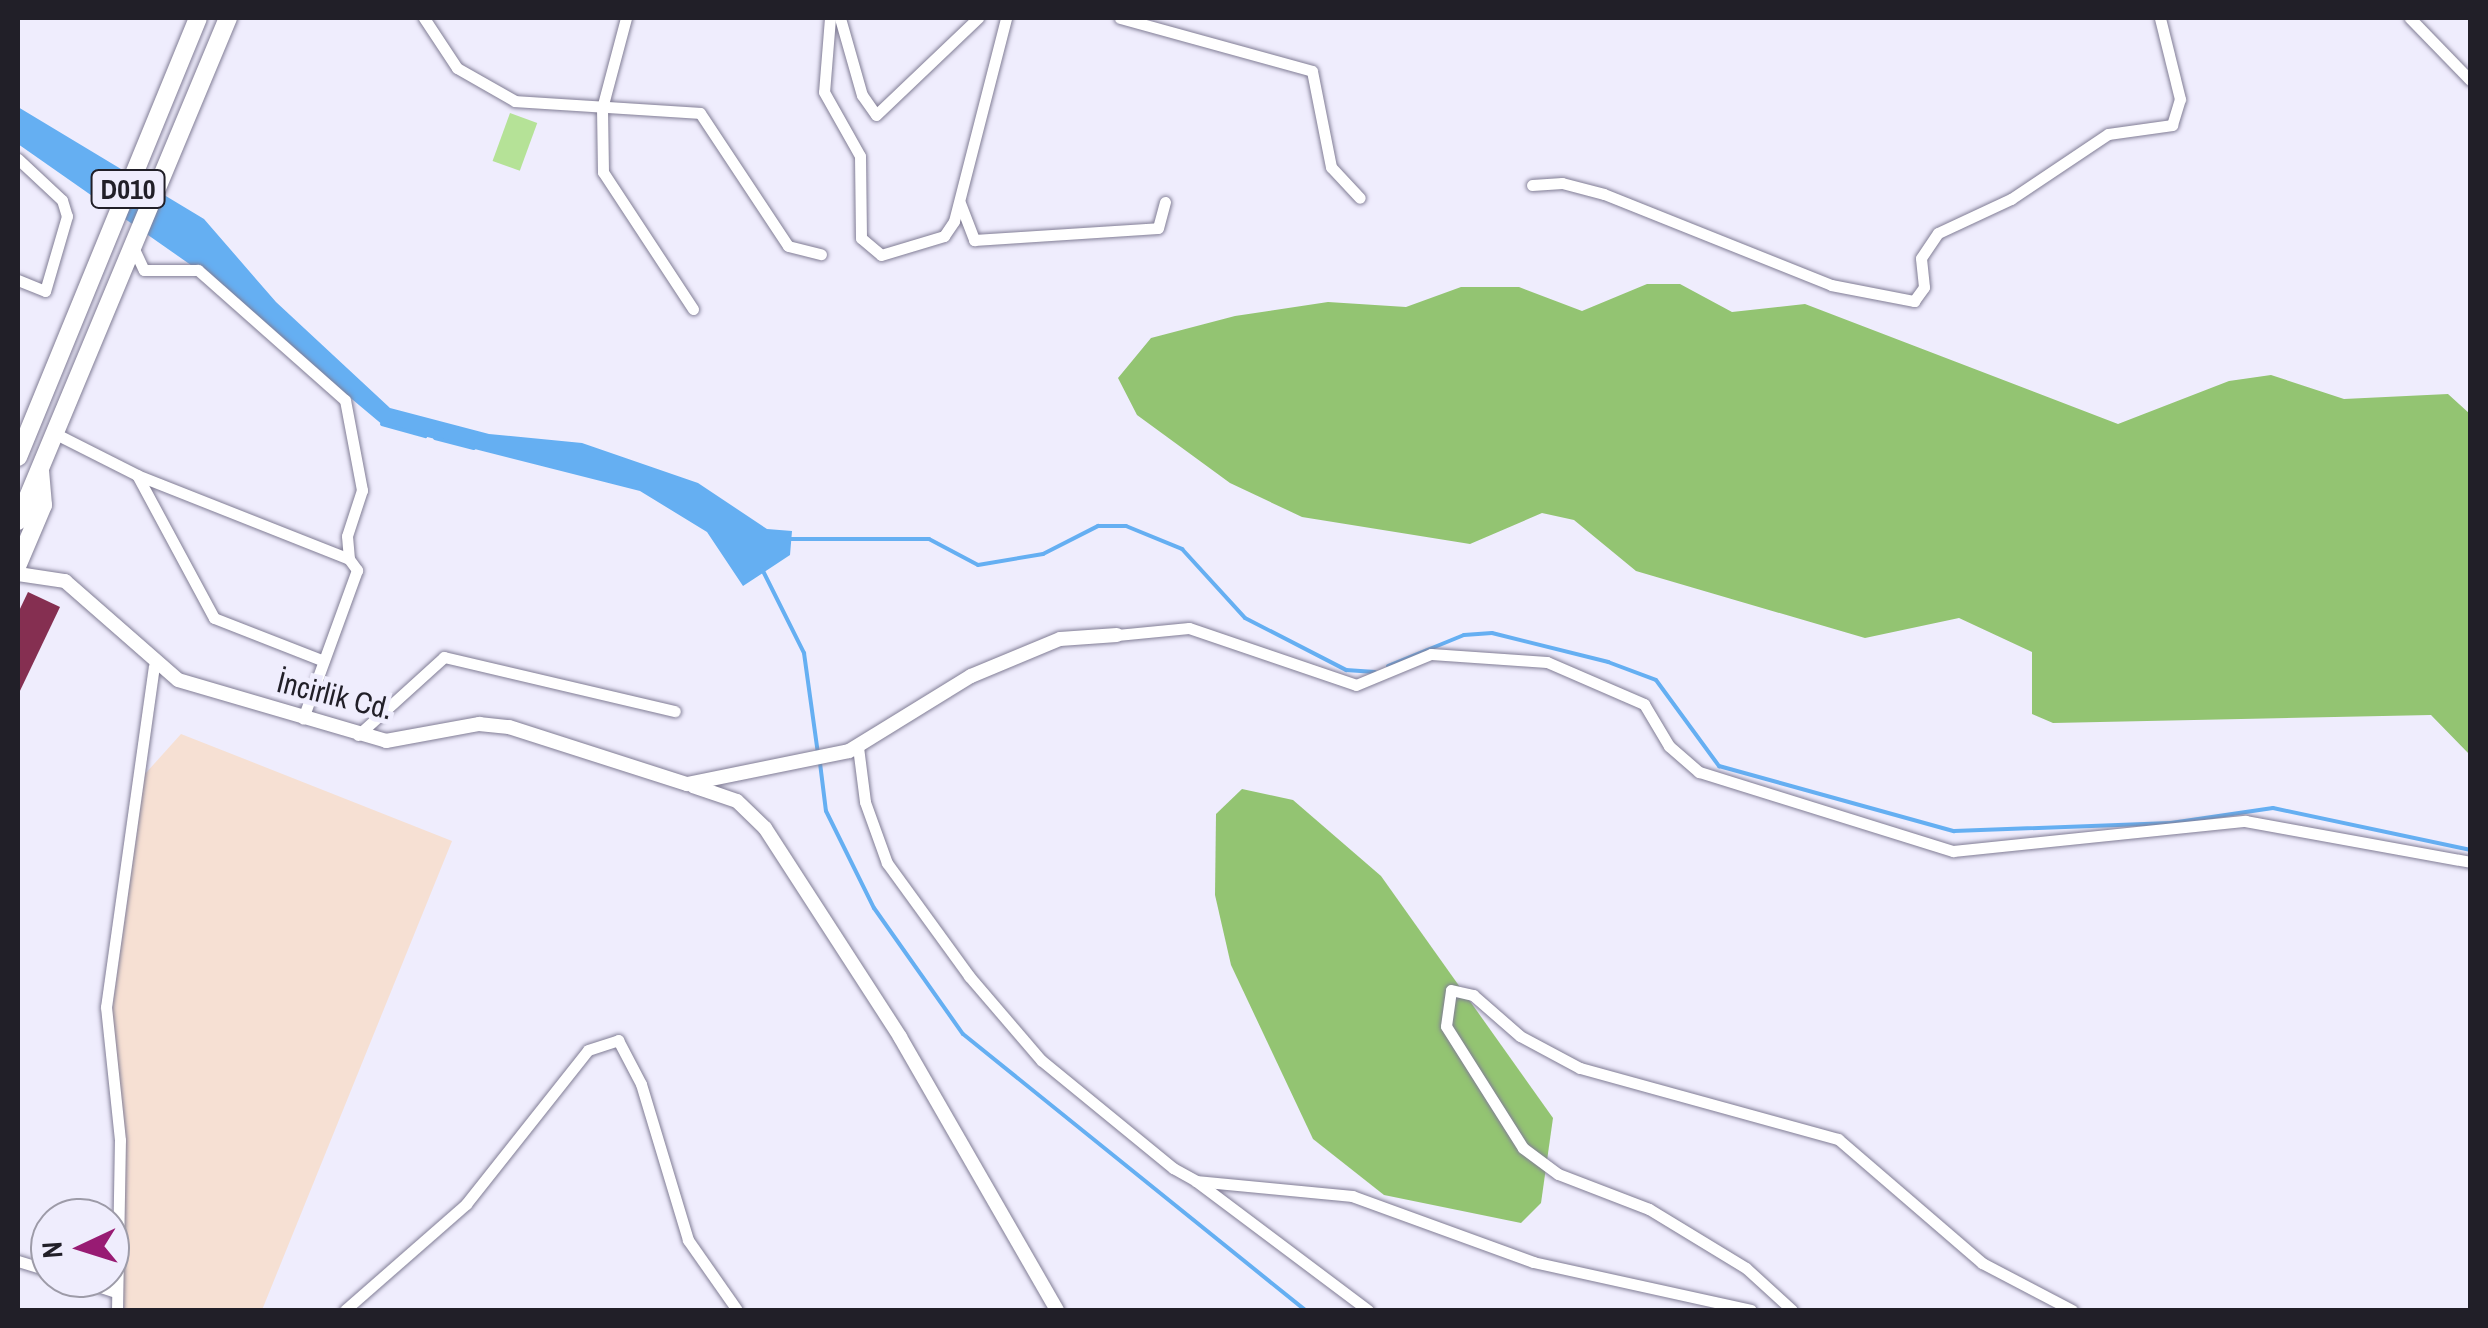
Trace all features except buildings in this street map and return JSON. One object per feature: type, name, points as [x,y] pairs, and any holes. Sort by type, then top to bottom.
[{"type":"highway","name":"D010","points":[[18,457],[198,18]]},
{"type":"highway","name":"D010","points":[[56,434],[228,18]]},
{"type":"highway","points":[[18,428],[44,394]]},
{"type":"highway","points":[[18,522],[56,434]]},
{"type":"highway","points":[[18,564],[43,505],[40,469]]},
{"type":"street","points":[[424,18],[458,68],[494,93],[602,108],[700,113],[788,246],[821,254]]},
{"type":"street","points":[[626,18],[602,108],[603,172],[693,308]]},
{"type":"street","points":[[830,18],[824,92],[864,170],[862,238],[870,251],[880,255],[944,236],[960,204],[1006,18]]},
{"type":"street","points":[[840,18],[862,96],[876,114],[978,18]]},
{"type":"street","points":[[1120,18],[1312,71],[1332,167],[1360,198]]},
{"type":"street","points":[[1532,185],[1562,182],[1604,194],[1831,285],[1886,302],[1914,301],[1924,286],[1921,258],[1938,234],[2011,199],[2108,134],[2172,125],[2180,98],[2160,18]]},
{"type":"street","points":[[2410,18],[2470,80]]},
{"type":"street","points":[[18,159],[62,200],[67,216],[45,291],[18,280]]},
{"type":"street","points":[[960,204],[970,236],[986,240],[1158,228],[1164,202]]},
{"type":"street","points":[[134,249],[144,270],[198,270],[345,400],[362,490],[348,559]]},
{"type":"street","points":[[56,434],[137,475],[348,559],[357,570],[303,718]]},
{"type":"street","points":[[137,475],[214,618],[321,660]]},
{"type":"street","name":"İncirlik Cd.","points":[[18,574],[65,581],[154,666],[303,718],[386,742],[479,724],[509,727],[686,784],[789,768],[853,749],[971,676],[1060,639],[1117,635]]},
{"type":"street","points":[[1117,635],[1189,628],[1356,685],[1431,654],[1547,662],[1644,704],[1668,746],[1698,772],[1953,851],[2244,822],[2470,862]]},
{"type":"street","points":[[358,735],[444,657],[674,712]]},
{"type":"street","points":[[118,1198],[120,1140],[106,1007],[154,666]]},
{"type":"street","points":[[853,749],[865,802],[887,863],[969,976],[1041,1060],[1368,1310]]},
{"type":"street","points":[[686,784],[737,801],[765,828],[900,1037],[1057,1310]]},
{"type":"street","points":[[1792,1310],[1746,1268],[1650,1210],[1558,1174],[1523,1148],[1446,1026],[1451,990],[1473,996],[1520,1036],[1580,1068],[1838,1139],[1982,1264],[2072,1310]]},
{"type":"street","points":[[346,1310],[466,1204],[588,1050],[618,1040],[641,1084],[688,1240],[738,1310]]},
{"type":"street","points":[[1196,1181],[1352,1196],[1532,1262],[1751,1310]]},
{"type":"shaded area","points":[[181,734],[452,841],[262,1310],[124,1310],[123,1298],[130,1298],[130,1198],[118,1198],[110,1025],[145,774]]},
{"type":"green space","points":[[510,113],[537,123],[520,171],[493,161]]},
{"type":"green space","points":[[1647,284],[1680,284],[1732,312],[1805,304],[2118,424],[2229,381],[2271,375],[2344,399],[2448,394],[2470,414],[2470,755],[2431,715],[2053,723],[2032,714],[2032,652],[1959,618],[1865,638],[1636,571],[1574,520],[1542,513],[1470,544],[1302,517],[1230,483],[1137,415],[1118,378],[1151,338],[1235,316],[1328,302],[1406,307],[1461,287],[1519,287],[1582,311]]},
{"type":"green space","points":[[1242,789],[1293,800],[1381,876],[1553,1118],[1541,1203],[1521,1223],[1384,1195],[1313,1139],[1231,965],[1215,895],[1216,814]]},
{"type":"water","points":[[18,107],[204,219],[276,302],[390,408],[489,434],[582,443],[698,483],[767,529],[792,531],[790,555],[743,586],[707,532],[640,491],[384,426],[198,270],[18,144]]},
{"type":"waterway","points":[[382,424],[425,436]]},
{"type":"waterway","points":[[435,438],[474,448]]},
{"type":"waterway","points":[[787,539],[929,539],[978,565],[1043,554],[1098,526],[1126,526],[1182,549],[1245,618],[1346,670],[1375,672]]},
{"type":"waterway","points":[[762,569],[804,653],[818,754]]},
{"type":"waterway","points":[[1388,666],[1464,635],[1492,633],[1608,662],[1656,680],[1719,766],[1954,831],[2171,823],[2273,808],[2470,850]]},
{"type":"waterway","points":[[820,763],[826,811],[874,908],[963,1034],[1305,1310]]}]
